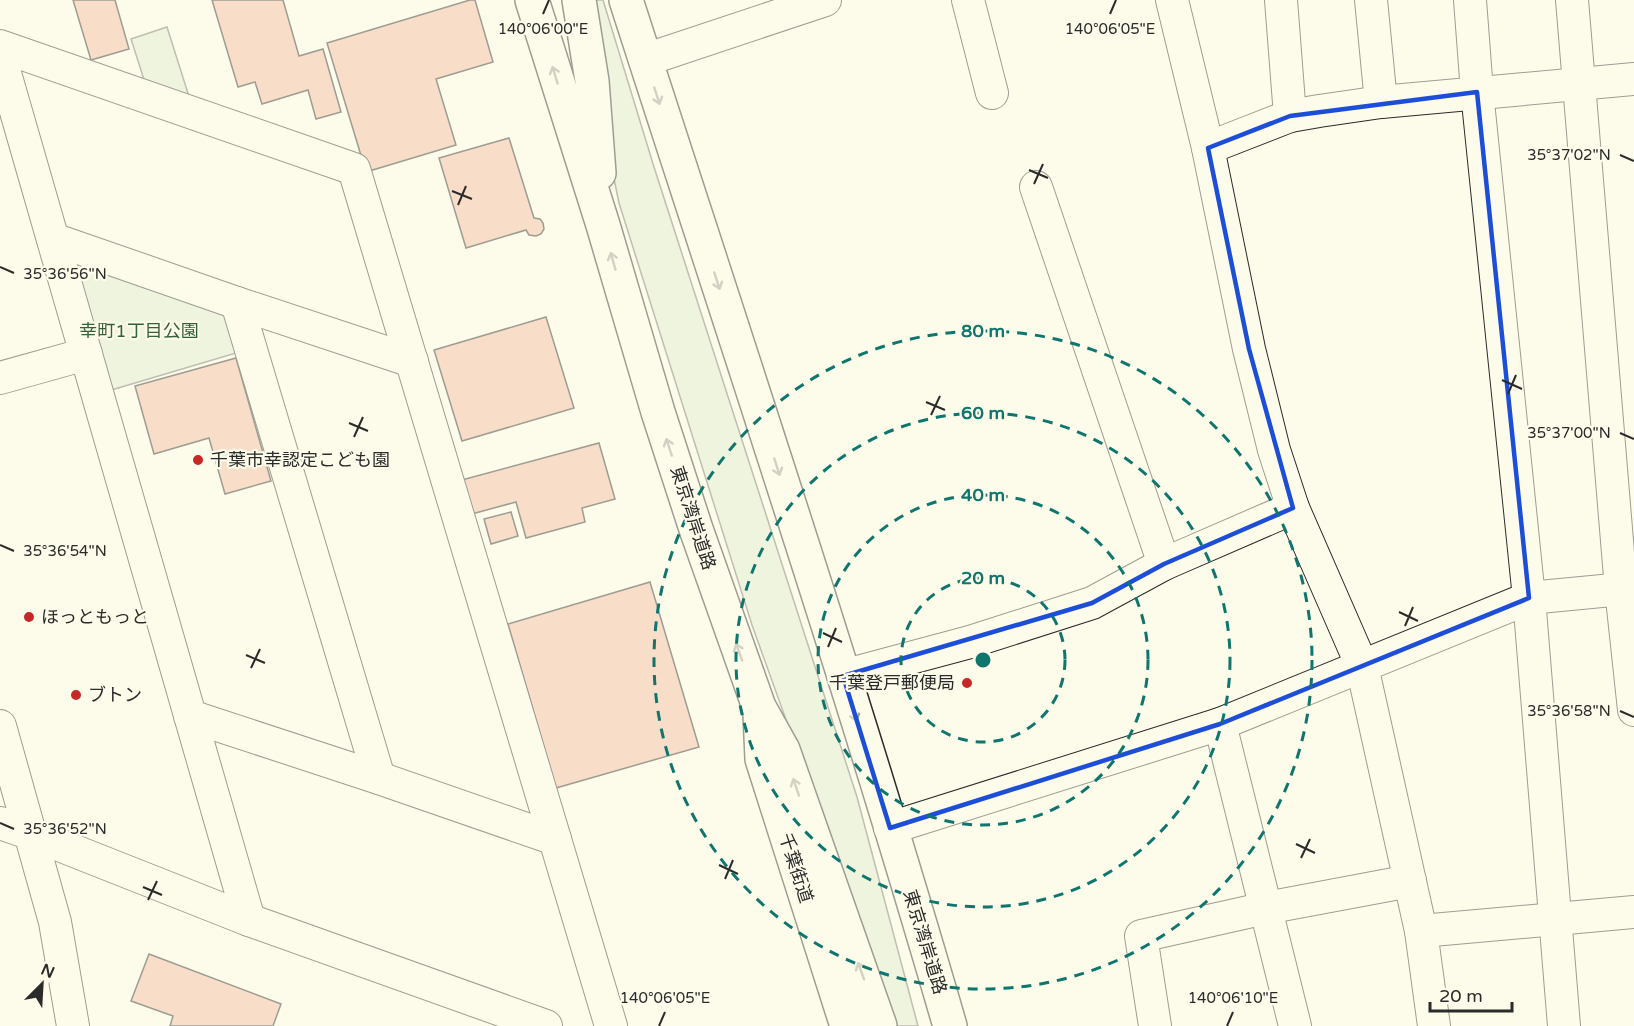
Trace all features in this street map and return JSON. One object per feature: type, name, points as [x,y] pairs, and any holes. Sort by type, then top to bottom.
[{"type":"highway","name":"東京湾岸道路","points":[[532,0],[696,529],[759,707],[783,750],[880,1026]]},
{"type":"highway","points":[[579,0],[592,81],[603,225]]},
{"type":"highway","name":"東京湾岸道路","points":[[626,0],[843,676],[950,1026]]},
{"type":"highway","name":"千葉街道","points":[[759,707],[762,759],[846,1026]]},
{"type":"street","points":[[645,60],[825,0]]},
{"type":"street","points":[[968,0],[992,93]]},
{"type":"street","points":[[1172,0],[1208,148],[1249,349],[1274,450],[1293,508],[1362,666],[1421,931],[1434,1026]]},
{"type":"street","points":[[1281,0],[1290,116]]},
{"type":"street","points":[[1371,0],[1381,102]]},
{"type":"street","points":[[1470,0],[1529,598],[1564,1026]]},
{"type":"street","points":[[1572,0],[1578,84],[1628,588],[1634,711]]},
{"type":"street","points":[[0,46],[354,170],[611,1026]]},
{"type":"street","points":[[0,56],[249,920]]},
{"type":"street","points":[[1208,148],[1290,116],[1381,102],[1634,79]]},
{"type":"street","points":[[1036,187],[1164,564]]},
{"type":"street","points":[[53,239],[412,361]]},
{"type":"street","points":[[237,303],[379,778]]},
{"type":"street","points":[[0,378],[86,354]]},
{"type":"street","points":[[843,676],[970,642],[1092,603],[1164,564],[1293,508]]},
{"type":"street","points":[[890,828],[1220,723],[1529,598],[1628,588]]},
{"type":"street","points":[[190,716],[555,839]]},
{"type":"street","points":[[1220,723],[1295,1026]]},
{"type":"street","points":[[0,726],[56,922],[73,1026]]},
{"type":"street","points":[[0,823],[249,920],[546,1026]]},
{"type":"street","points":[[1155,1026],[1141,936],[1266,908],[1410,881]]},
{"type":"street","points":[[1421,931],[1634,912]]},
{"type":"highlighted area","points":[[1477,92],[1529,598],[1220,724],[890,828],[843,676],[1092,603],[1164,564],[1293,508],[1249,349],[1208,148],[1290,116]]},
{"type":"green space","points":[[588,0],[603,0],[654,167],[857,797],[918,1026],[896,1026],[752,625],[619,203],[605,135]]},
{"type":"green space","points":[[167,27],[192,106],[147,89],[131,39]]},
{"type":"green space","name":"幸町1丁目公園","points":[[88,261],[224,312],[236,353],[108,391],[72,275]]},
{"type":"building","points":[[73,0],[115,0],[129,49],[91,60]]},
{"type":"building","points":[[212,0],[283,0],[299,56],[323,49],[341,112],[316,119],[308,90],[262,104],[255,82],[238,87]]},
{"type":"building","points":[[475,0],[493,62],[436,79],[456,145],[366,172],[327,43]]},
{"type":"building","points":[[509,138],[534,218],[540,219],[544,229],[536,236],[529,235],[526,230],[466,248],[439,158]]},
{"type":"building","points":[[546,317],[574,408],[462,441],[434,350]]},
{"type":"building","points":[[236,358],[271,481],[225,494],[209,438],[154,454],[135,386]]},
{"type":"building","points":[[599,443],[615,499],[582,508],[585,522],[526,538],[516,502],[468,515],[458,481]]},
{"type":"building","points":[[511,512],[518,536],[491,544],[484,519]]},
{"type":"building","points":[[650,582],[699,747],[556,788],[508,624]]},
{"type":"building","points":[[149,954],[281,1004],[273,1026],[170,1026],[173,1016],[131,1001]]},
{"type":"place","name":"千葉市幸認定こども園","points":[[198,460]]},
{"type":"place","name":"ほっともっと","points":[[29,617]]},
{"type":"place","name":"千葉登戸郵便局","points":[[967,683]]},
{"type":"place","name":"ブトン","points":[[76,695]]}]
